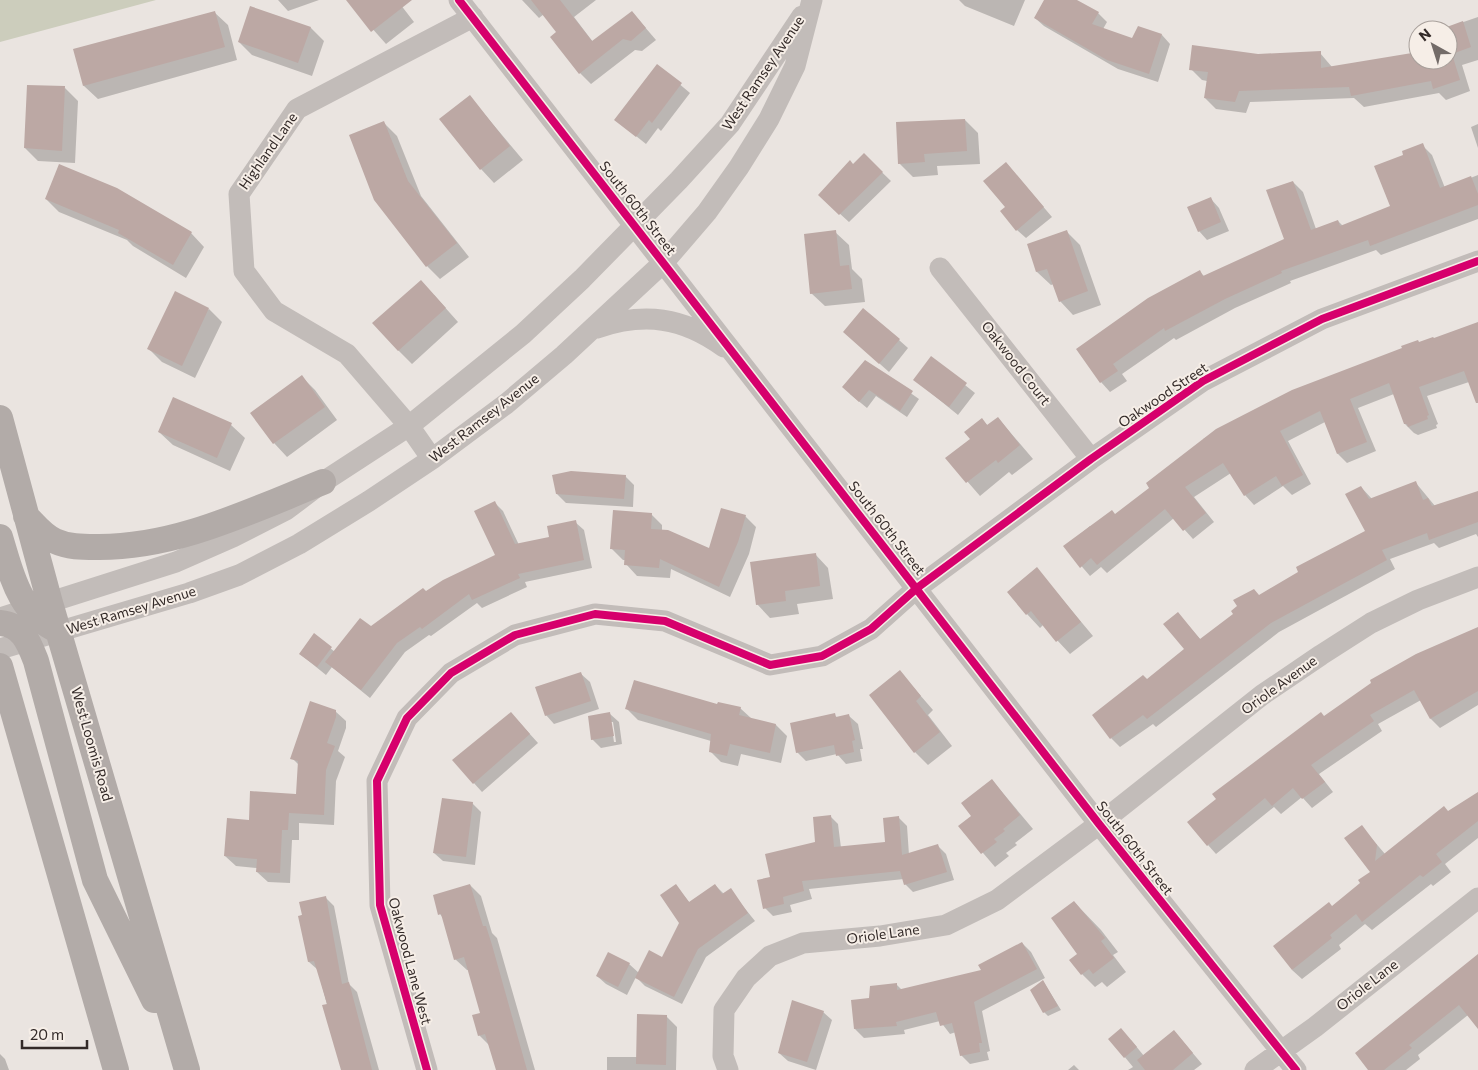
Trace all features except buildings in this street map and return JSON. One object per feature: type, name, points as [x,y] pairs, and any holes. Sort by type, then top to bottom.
[{"type":"main road","name":"West Loomis Road","points":[[0,418],[26,516],[39,606],[59,631],[186,1067]]},
{"type":"main road","points":[[26,516],[48,538],[57,542],[77,547],[129,546],[167,539],[213,526],[323,482]]},
{"type":"main road","points":[[0,537],[14,583],[39,606]]},
{"type":"main road","points":[[0,623],[8,624],[18,630],[28,640],[36,661],[95,880],[186,1067]]},
{"type":"main road","points":[[0,666],[8,717],[116,1070]]},
{"type":"street","name":"South 60th Street","points":[[459,0],[739,358],[1099,824],[1296,1070]]},
{"type":"street","name":"West Ramsey Avenue","points":[[0,618],[192,555],[286,510],[323,482],[409,426],[523,334],[582,279],[634,226],[730,124],[812,1]]},
{"type":"street","name":"West Ramsey Avenue","points":[[0,649],[189,593],[239,575],[299,544],[432,459],[506,404],[590,331],[664,262],[707,212],[739,168],[769,119],[795,66],[812,1]]},
{"type":"street","name":"Highland Lane","points":[[432,459],[409,426],[347,354],[274,311],[244,271],[238,194],[297,109],[473,17]]},
{"type":"street","name":"Oakwood Street","points":[[917,588],[1091,459],[1203,381],[1322,319],[1478,262]]},
{"type":"street","name":"Oakwood Court","points":[[940,268],[1091,459]]},
{"type":"street","points":[[590,331],[622,320],[642,318],[666,321],[682,324],[705,334],[739,358]]},
{"type":"street","name":"Oriole Avenue","points":[[1099,824],[1262,695],[1321,654],[1378,620],[1418,600],[1478,577]]},
{"type":"street","name":"Oakwood Lane West","points":[[427,1070],[380,906],[377,782],[407,718],[451,673],[515,634],[595,614],[665,621],[770,665],[822,656],[871,629],[917,588]]},
{"type":"street","name":"Oriole Lane","points":[[728,1070],[723,1056],[724,1010],[746,978],[770,956],[803,943],[880,936],[946,924],[998,900],[1099,824]]},
{"type":"street","name":"Oriole Lane","points":[[1255,1070],[1280,1050],[1315,1027],[1478,898]]},
{"type":"green space","points":[[0,0],[156,0],[0,42]]},
{"type":"cycle path","points":[[459,0],[1099,824],[1296,1070]]},
{"type":"cycle path","points":[[427,1070],[380,905],[377,781],[407,718],[451,673],[515,635],[595,614],[665,621],[770,665],[822,656],[871,629],[917,588],[1091,459],[1203,381],[1322,319],[1478,261]]}]
